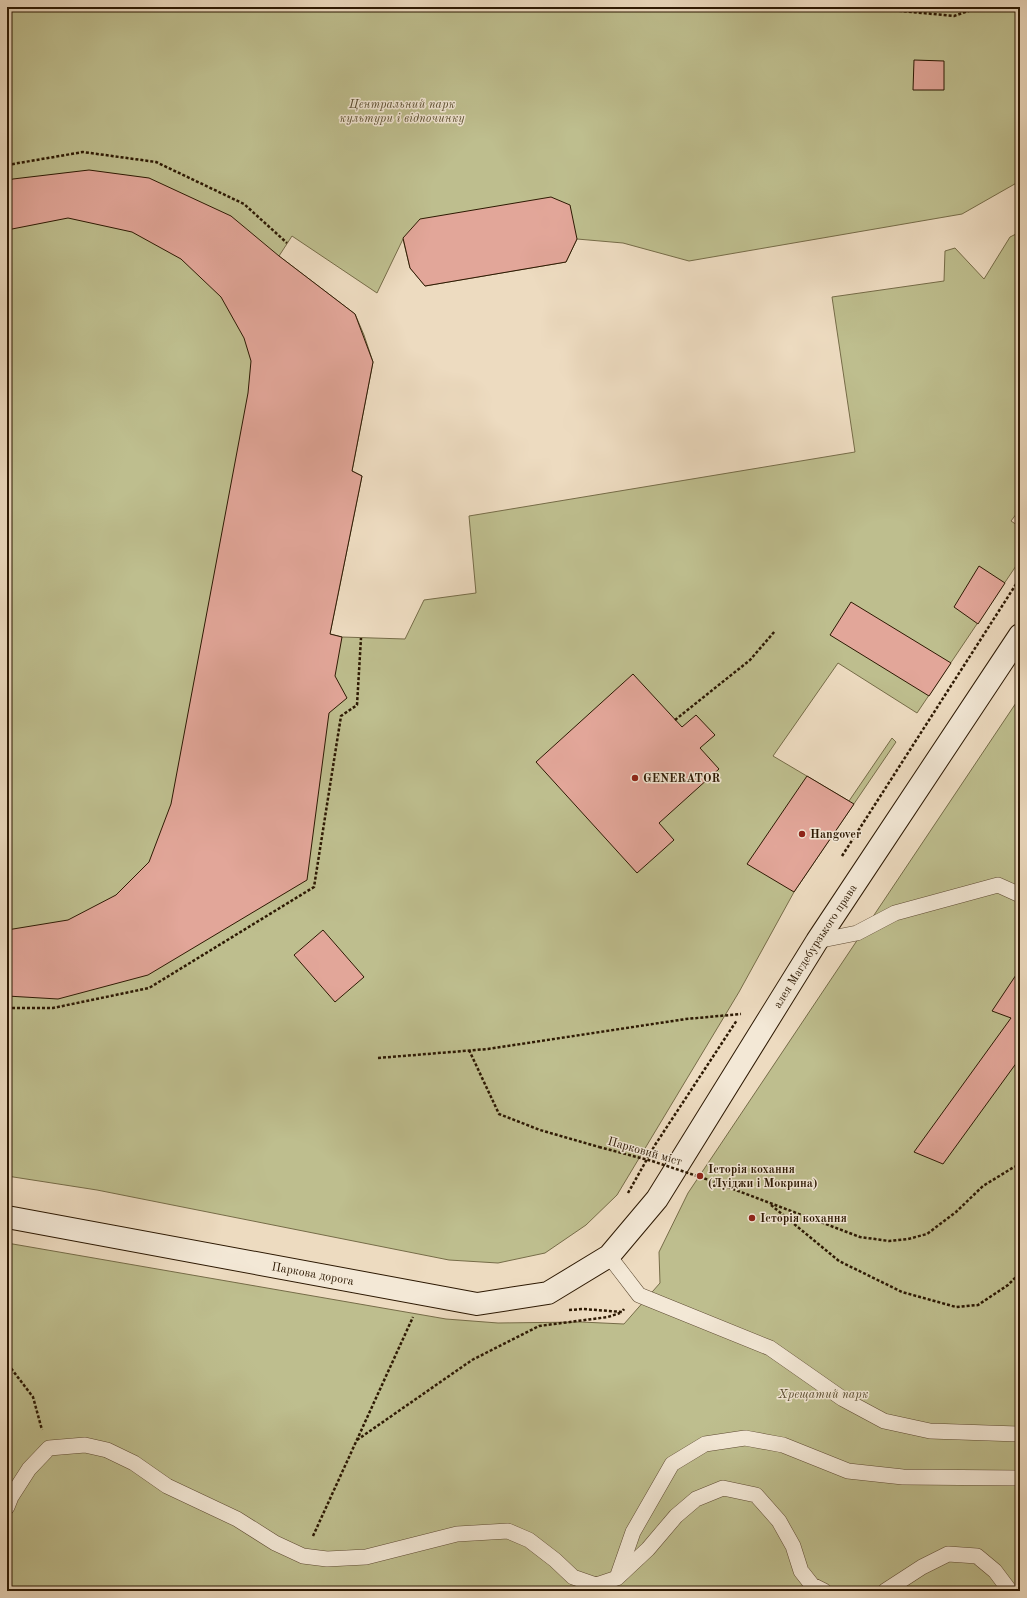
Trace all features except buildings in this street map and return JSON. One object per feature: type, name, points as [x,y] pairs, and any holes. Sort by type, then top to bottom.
[{"type":"main road","name":"алея Магдебурзького права","points":[[609,1256],[657,1199],[817,941],[1020,635]]},
{"type":"main road","name":"Паркова дорога","points":[[7,1217],[477,1304],[548,1293],[609,1256]]},
{"type":"lane","points":[[817,941],[857,933],[895,913],[998,885],[1020,896]]},
{"type":"lane","points":[[609,1256],[639,1295],[770,1348],[843,1399],[884,1421],[930,1431],[1020,1434]]},
{"type":"lane","points":[[617,1578],[633,1532],[672,1464],[705,1444],[745,1438],[783,1444],[848,1471],[903,1477],[1020,1478]]},
{"type":"lane","points":[[7,1507],[11,1497],[29,1469],[49,1448],[85,1445],[107,1450],[134,1463],[167,1486],[238,1519],[275,1542],[303,1556],[326,1559],[366,1557],[457,1534],[508,1531],[529,1540],[555,1560],[573,1577],[596,1585],[617,1578],[648,1549],[676,1516],[696,1499],[723,1488],[756,1494],[779,1521],[793,1546],[801,1571],[812,1585],[824,1591]]},
{"type":"lane","points":[[885,1591],[922,1567],[948,1554],[977,1556],[995,1571],[1010,1591]]},
{"type":"path","points":[[859,7],[954,16],[980,7]]},
{"type":"path","points":[[7,165],[83,152],[156,162],[244,204],[287,243]]},
{"type":"path","points":[[838,862],[1020,578]]},
{"type":"path","points":[[675,720],[750,660],[775,631]]},
{"type":"path","points":[[7,1008],[53,1008],[150,988],[314,888],[341,716],[357,705],[361,638]]},
{"type":"path","points":[[378,1058],[488,1049],[686,1019],[741,1014],[655,1144],[625,1198]]},
{"type":"path","name":"Парковий міст","points":[[469,1050],[499,1114],[540,1130],[652,1161],[709,1180],[860,1237],[889,1241],[908,1239],[927,1234],[956,1212],[983,1186],[1014,1167],[1020,1165]]},
{"type":"path","points":[[769,1203],[840,1261],[902,1292],[956,1307],[978,1305],[1008,1285],[1020,1273]]},
{"type":"path","points":[[357,1440],[472,1360],[539,1326],[608,1316],[622,1312]]},
{"type":"path","points":[[303,1556],[414,1313]]},
{"type":"path","points":[[7,1366],[10,1367],[33,1397],[49,1448]]},
{"type":"green space","name":"Центральний парк культури і відпочинку","points":[[7,7],[1020,7],[1020,181],[962,214],[689,261],[623,243],[577,239],[566,262],[425,286],[410,268],[403,239],[377,293],[292,236],[279,256],[355,314],[373,362],[352,471],[362,476],[330,634],[342,637],[405,639],[424,600],[476,593],[469,516],[855,452],[832,297],[944,281],[945,251],[955,248],[984,279],[1010,237],[1020,232],[1020,509],[1011,521],[1020,527],[1020,560],[917,713],[838,663],[773,756],[849,801],[892,738],[896,742],[794,892],[739,992],[617,1195],[586,1225],[545,1253],[498,1263],[449,1260],[97,1190],[7,1176]]},
{"type":"green space","name":"Хрещатий парк","points":[[1020,697],[1020,1591],[7,1591],[7,1243],[446,1319],[498,1323],[581,1322],[624,1324],[660,1283],[659,1252],[688,1193]]},
{"type":"place","name":"GENERATOR","points":[[635,778]]},
{"type":"place","name":"Hangover","points":[[802,834]]},
{"type":"place","name":"Історія кохання (Луіджи і Мокрина)","points":[[700,1176]]},
{"type":"place","name":"Історія кохання","points":[[752,1218]]}]
